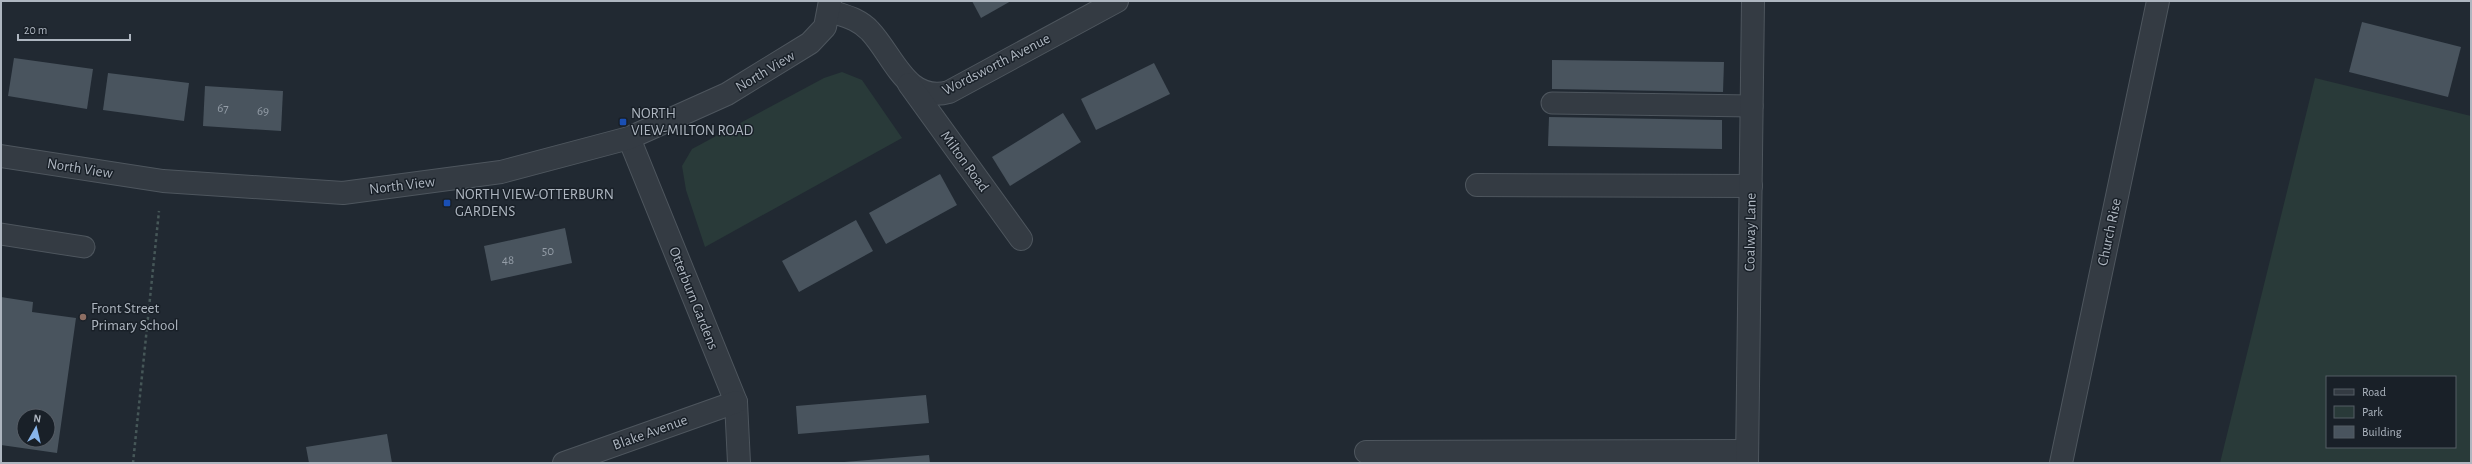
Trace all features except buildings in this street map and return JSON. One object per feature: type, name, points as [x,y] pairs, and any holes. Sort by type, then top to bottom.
[{"type":"street","name":"Wordsworth Avenue","points":[[830,6],[852,18],[871,32],[908,83],[928,94],[940,95],[1117,1]]},
{"type":"street","name":"Coalway Lane","points":[[1747,457],[1753,1]]},
{"type":"street","name":"Church Rise","points":[[2061,463],[2158,1]]},
{"type":"street","name":"North View","points":[[1,156],[163,181],[343,192],[501,172],[629,138],[726,94],[775,66],[810,43],[825,27],[830,6]]},
{"type":"street","name":"Milton Road","points":[[908,83],[1021,239]]},
{"type":"street","name":"Otterburn Gardens","points":[[629,138],[736,402],[739,463]]},
{"type":"street","points":[[1477,185],[1751,186]]},
{"type":"street","name":"Blake Avenue","points":[[564,463],[736,402]]},
{"type":"street","points":[[1366,452],[1747,457]]},
{"type":"lane","points":[[1552,103],[1752,106]]},
{"type":"lane","points":[[1,234],[84,247]]},
{"type":"path","points":[[133,463],[163,181]]},
{"type":"green space","points":[[842,72],[862,80],[902,138],[705,247],[686,190],[682,166],[692,149],[824,78]]},
{"type":"green space","points":[[2315,78],[2471,116],[2471,463],[2220,463]]},
{"type":"place","name":"NORTH VIEW-MILTON ROAD","points":[[623,122]]},
{"type":"place","name":"NORTH VIEW-OTTERBURN GARDENS","points":[[447,203]]},
{"type":"place","name":"Front Street Primary School","points":[[83,317]]}]
